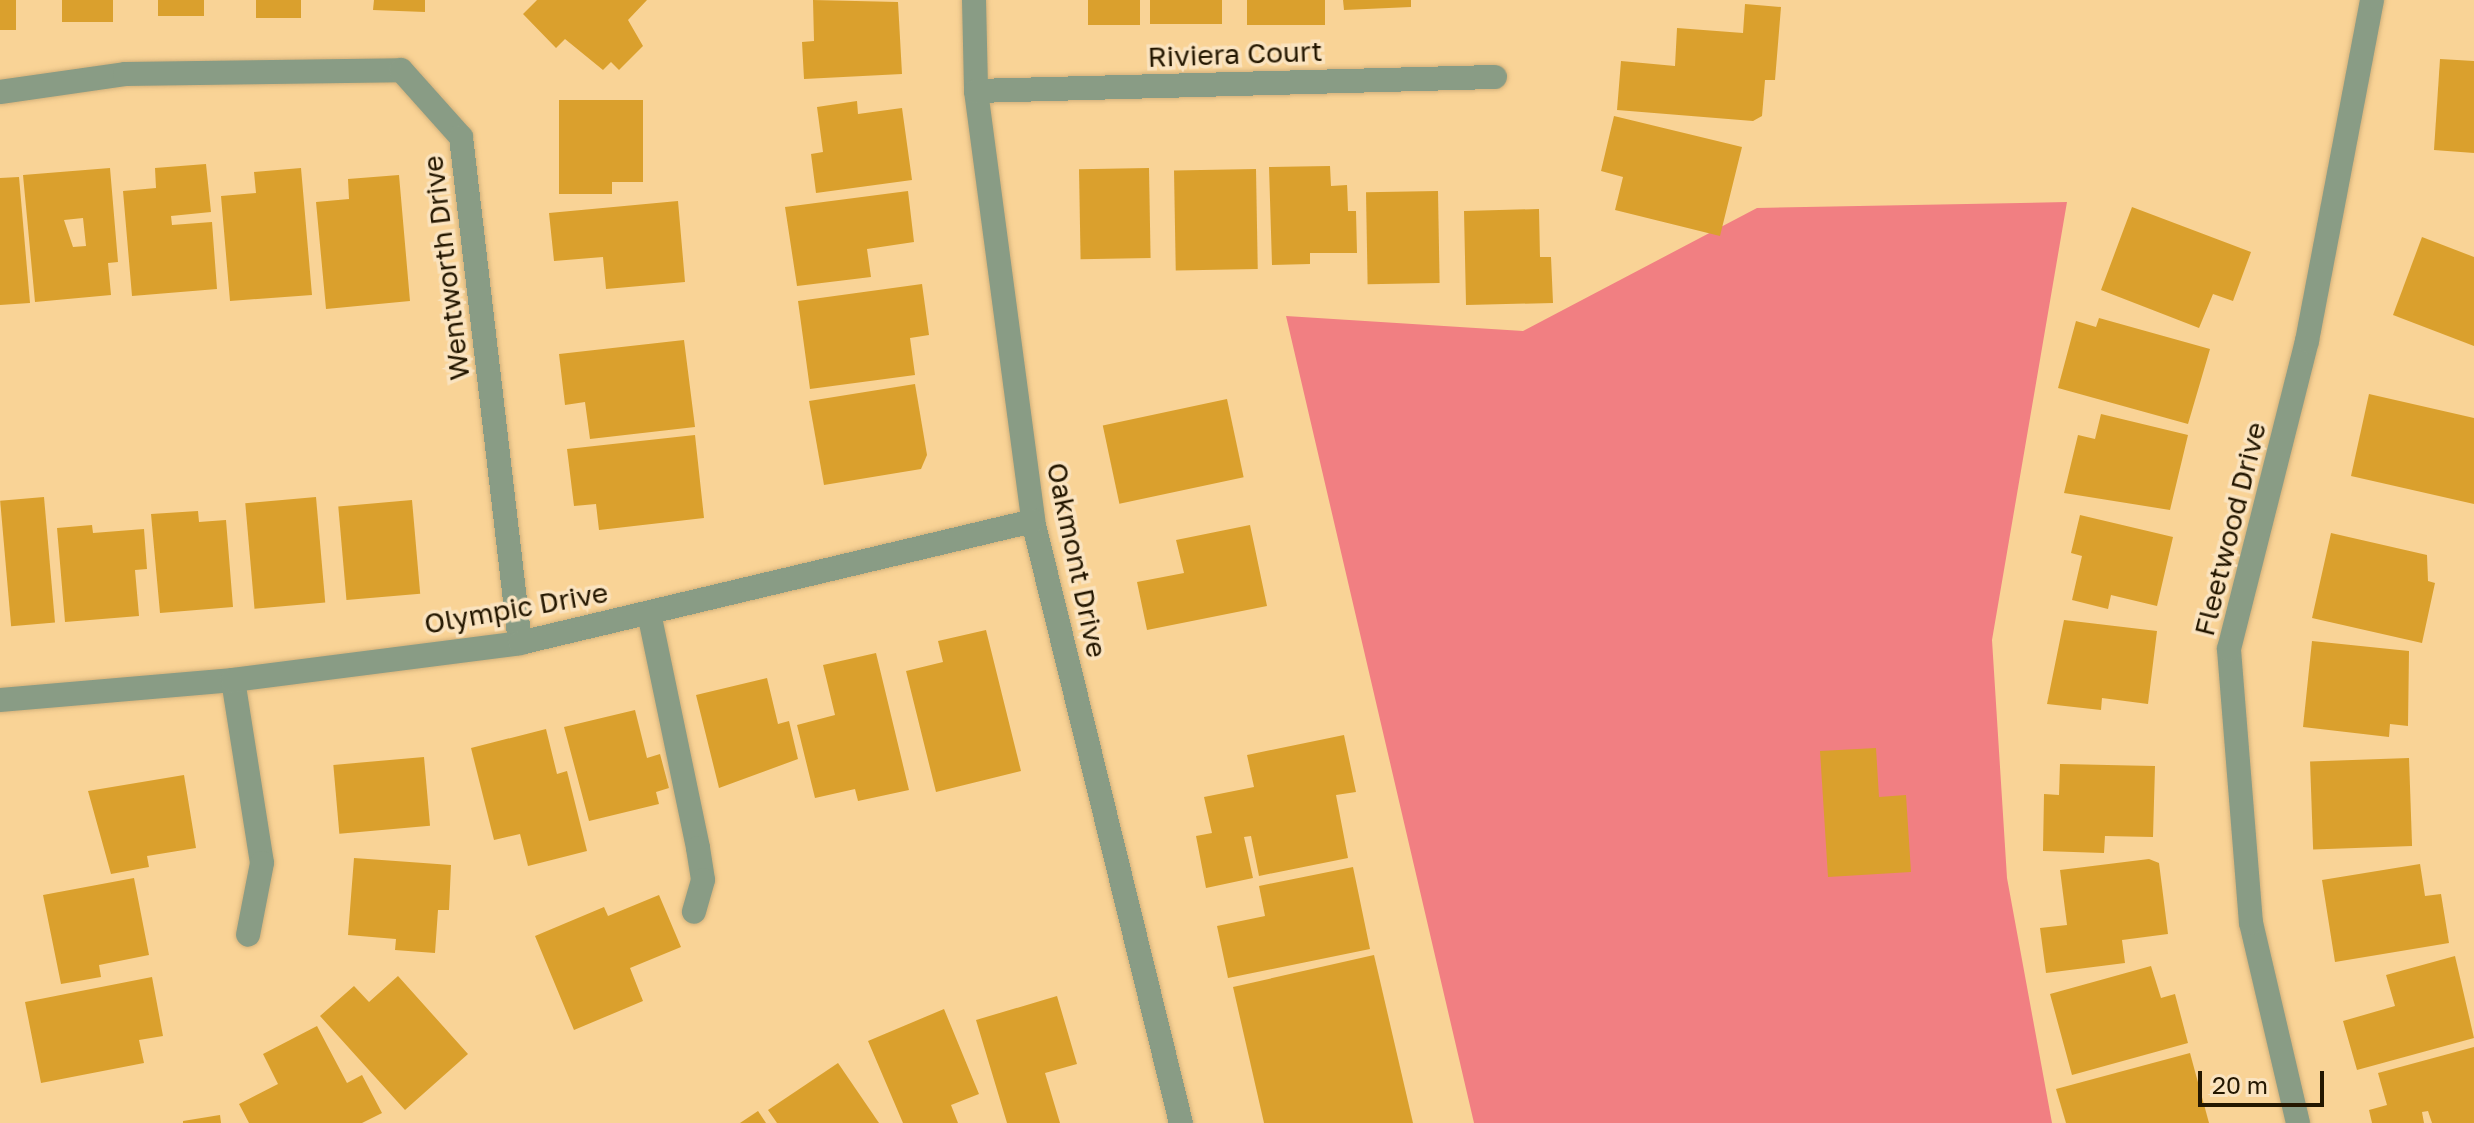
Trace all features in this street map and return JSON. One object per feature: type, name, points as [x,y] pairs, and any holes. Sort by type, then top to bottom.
[{"type":"street","name":"Oakmont Drive","points":[[974,0],[976,91],[1033,521],[1181,1123]]},
{"type":"street","name":"Fleetwood Drive","points":[[2298,1123],[2251,923],[2229,649],[2307,341],[2372,0]]},
{"type":"street","name":"Wentworth Drive","points":[[0,92],[125,74],[401,70],[461,137],[520,643]]},
{"type":"street","name":"Riviera Court","points":[[976,91],[1495,77]]},
{"type":"street","name":"Olympic Drive","points":[[0,700],[233,680],[520,643],[1033,521]]},
{"type":"street","points":[[649,613],[703,880],[694,912]]},
{"type":"street","points":[[233,680],[262,863],[248,935]]},
{"type":"shaded area","points":[[2067,202],[1992,640],[2007,878],[2052,1123],[1474,1123],[1286,316],[1523,331],[1757,208]]},
{"type":"building","points":[[0,0],[16,0],[16,30],[0,30]]},
{"type":"building","points":[[62,0],[113,0],[113,22],[62,22]]},
{"type":"building","points":[[158,0],[204,0],[204,16],[158,16]]},
{"type":"building","points":[[256,0],[301,0],[301,18],[256,18]]},
{"type":"building","points":[[374,0],[425,0],[425,12],[373,10]]},
{"type":"building","points":[[537,0],[647,0],[628,20],[643,46],[619,70],[611,62],[603,70],[565,39],[556,48],[523,14]]},
{"type":"building","points":[[813,0],[898,2],[902,74],[804,79],[802,42],[814,41]]},
{"type":"building","points":[[1088,0],[1140,0],[1140,25],[1088,25]]},
{"type":"building","points":[[1150,0],[1222,0],[1222,24],[1150,24]]},
{"type":"building","points":[[1247,0],[1325,0],[1325,25],[1247,25]]},
{"type":"building","points":[[1343,0],[1411,0],[1411,7],[1344,10]]},
{"type":"building","points":[[1745,4],[1781,7],[1775,80],[1765,80],[1762,116],[1753,121],[1617,110],[1621,61],[1675,66],[1677,28],[1743,33]]},
{"type":"building","points":[[2440,59],[2474,61],[2474,153],[2434,150]]},
{"type":"building","points":[[559,100],[643,100],[643,182],[612,182],[612,194],[559,194]]},
{"type":"building","points":[[857,101],[858,114],[902,108],[912,180],[816,193],[811,154],[823,152],[817,107]]},
{"type":"building","points":[[1614,116],[1742,147],[1720,236],[1615,210],[1623,177],[1601,171]]},
{"type":"building","points":[[206,164],[211,212],[171,216],[172,225],[212,222],[217,289],[132,296],[123,191],[156,188],[155,168]]},
{"type":"building","points":[[1330,166],[1331,186],[1347,185],[1348,211],[1356,211],[1357,253],[1310,253],[1310,264],[1272,265],[1269,167]]},
{"type":"building","points":[[110,168],[118,262],[108,263],[111,295],[35,302],[23,175]],"holes":[[[83,218],[86,246],[73,247],[64,220]]]},
{"type":"building","points":[[301,168],[312,295],[230,301],[221,196],[256,193],[254,172]]},
{"type":"building","points":[[1149,168],[1151,258],[1081,259],[1079,169]]},
{"type":"building","points":[[1256,169],[1258,269],[1176,270],[1174,170]]},
{"type":"building","points":[[399,175],[410,301],[326,309],[316,202],[349,199],[348,179]]},
{"type":"building","points":[[19,177],[30,303],[0,305],[0,178]]},
{"type":"building","points":[[908,191],[914,242],[867,249],[871,277],[797,286],[785,207]]},
{"type":"building","points":[[1438,191],[1440,283],[1368,284],[1366,192]]},
{"type":"building","points":[[678,201],[685,282],[606,289],[603,257],[554,261],[549,213]]},
{"type":"building","points":[[2132,207],[2251,252],[2233,301],[2213,294],[2199,328],[2101,290]]},
{"type":"building","points":[[1539,209],[1540,257],[1551,257],[1553,303],[1466,305],[1464,211]]},
{"type":"building","points":[[2422,237],[2474,257],[2474,346],[2393,315]]},
{"type":"building","points":[[922,284],[929,335],[910,338],[915,375],[810,389],[798,301]]},
{"type":"building","points":[[2099,318],[2210,349],[2188,424],[2058,388],[2076,321],[2096,327]]},
{"type":"building","points":[[684,340],[695,427],[590,439],[585,402],[565,405],[559,354]]},
{"type":"building","points":[[915,384],[927,455],[921,469],[824,485],[809,401]]},
{"type":"building","points":[[2369,394],[2474,418],[2474,504],[2351,476]]},
{"type":"building","points":[[1227,399],[1244,477],[1119,504],[1103,425]]},
{"type":"building","points":[[2101,414],[2188,435],[2170,510],[2064,493],[2078,435],[2095,439]]},
{"type":"building","points":[[695,435],[704,518],[599,530],[596,504],[574,506],[567,449]]},
{"type":"building","points":[[44,497],[55,623],[11,626],[0,501]]},
{"type":"building","points":[[316,497],[325,603],[255,609],[245,503]]},
{"type":"building","points":[[412,500],[420,594],[346,600],[338,506]]},
{"type":"building","points":[[198,511],[199,522],[226,520],[233,607],[160,613],[151,514]]},
{"type":"building","points":[[2080,515],[2173,537],[2157,606],[2111,595],[2108,609],[2072,600],[2082,556],[2071,553]]},
{"type":"building","points":[[92,525],[93,533],[144,529],[147,569],[135,570],[139,616],[65,622],[57,528]]},
{"type":"building","points":[[1250,525],[1267,606],[1147,630],[1137,582],[1184,573],[1176,540]]},
{"type":"building","points":[[2331,533],[2427,555],[2428,581],[2435,583],[2422,643],[2312,618]]},
{"type":"building","points":[[2064,620],[2157,631],[2148,704],[2102,698],[2101,710],[2047,704]]},
{"type":"building","points":[[986,630],[1021,771],[936,792],[906,671],[943,662],[938,641]]},
{"type":"building","points":[[2312,641],[2409,651],[2408,726],[2390,724],[2389,737],[2303,727]]},
{"type":"building","points":[[876,653],[909,790],[858,801],[855,789],[815,798],[797,725],[835,715],[823,665]]},
{"type":"building","points":[[767,678],[778,724],[789,721],[798,759],[719,788],[696,695]]},
{"type":"building","points":[[635,710],[647,758],[660,754],[669,788],[656,792],[659,804],[589,821],[564,727]]},
{"type":"building","points":[[546,729],[557,774],[567,771],[587,851],[528,866],[520,834],[494,840],[471,748]]},
{"type":"building","points":[[1344,735],[1356,792],[1336,795],[1348,858],[1259,876],[1251,836],[1244,837],[1253,878],[1206,888],[1196,836],[1212,833],[1204,797],[1254,787],[1247,755]]},
{"type":"building","points":[[1876,748],[1879,797],[1906,795],[1911,872],[1828,877],[1820,751]]},
{"type":"building","points":[[424,757],[430,826],[339,834],[333,765]]},
{"type":"building","points":[[2409,758],[2412,846],[2313,849],[2310,761]]},
{"type":"building","points":[[2060,764],[2155,766],[2153,837],[2105,836],[2104,853],[2043,851],[2044,794],[2059,795]]},
{"type":"building","points":[[184,775],[196,848],[147,856],[149,867],[111,874],[88,791]]},
{"type":"building","points":[[354,858],[451,865],[449,910],[438,910],[435,953],[395,950],[396,939],[348,935]]},
{"type":"building","points":[[2149,859],[2159,863],[2168,934],[2122,940],[2125,963],[2046,973],[2040,928],[2067,925],[2060,870]]},
{"type":"building","points":[[2420,864],[2425,896],[2441,894],[2449,943],[2335,962],[2322,880]]},
{"type":"building","points":[[1353,867],[1370,949],[1228,978],[1217,926],[1265,916],[1259,886]]},
{"type":"building","points":[[134,878],[149,955],[99,965],[101,977],[61,984],[43,895]]},
{"type":"building","points":[[659,895],[681,947],[630,968],[643,1001],[574,1030],[535,936],[604,907],[608,916]]},
{"type":"building","points":[[1374,955],[1413,1123],[1264,1123],[1233,987]]},
{"type":"building","points":[[2455,956],[2474,1038],[2357,1070],[2343,1021],[2395,1006],[2386,975]]},
{"type":"building","points":[[2151,966],[2161,998],[2175,994],[2188,1043],[2072,1075],[2050,994]]},
{"type":"building","points":[[398,976],[468,1054],[405,1110],[320,1016],[354,986],[369,1002]]},
{"type":"building","points":[[152,977],[163,1036],[139,1040],[144,1063],[41,1083],[25,1002]]},
{"type":"building","points":[[1057,996],[1077,1064],[1045,1073],[1060,1123],[1007,1123],[976,1020]]},
{"type":"building","points":[[944,1009],[979,1094],[951,1105],[958,1123],[903,1123],[868,1041]]},
{"type":"building","points":[[317,1026],[347,1083],[362,1075],[382,1113],[362,1123],[249,1123],[239,1104],[278,1084],[263,1054]]},
{"type":"building","points":[[2474,1047],[2474,1123],[2432,1123],[2428,1111],[2422,1112],[2424,1123],[2372,1123],[2369,1110],[2387,1105],[2378,1073]]},
{"type":"building","points":[[2190,1053],[2209,1123],[2066,1123],[2056,1089]]},
{"type":"building","points":[[838,1063],[879,1123],[777,1123],[768,1110]]},
{"type":"building","points":[[758,1111],[766,1123],[740,1123]]},
{"type":"building","points":[[220,1115],[221,1123],[183,1123],[183,1121]]}]
